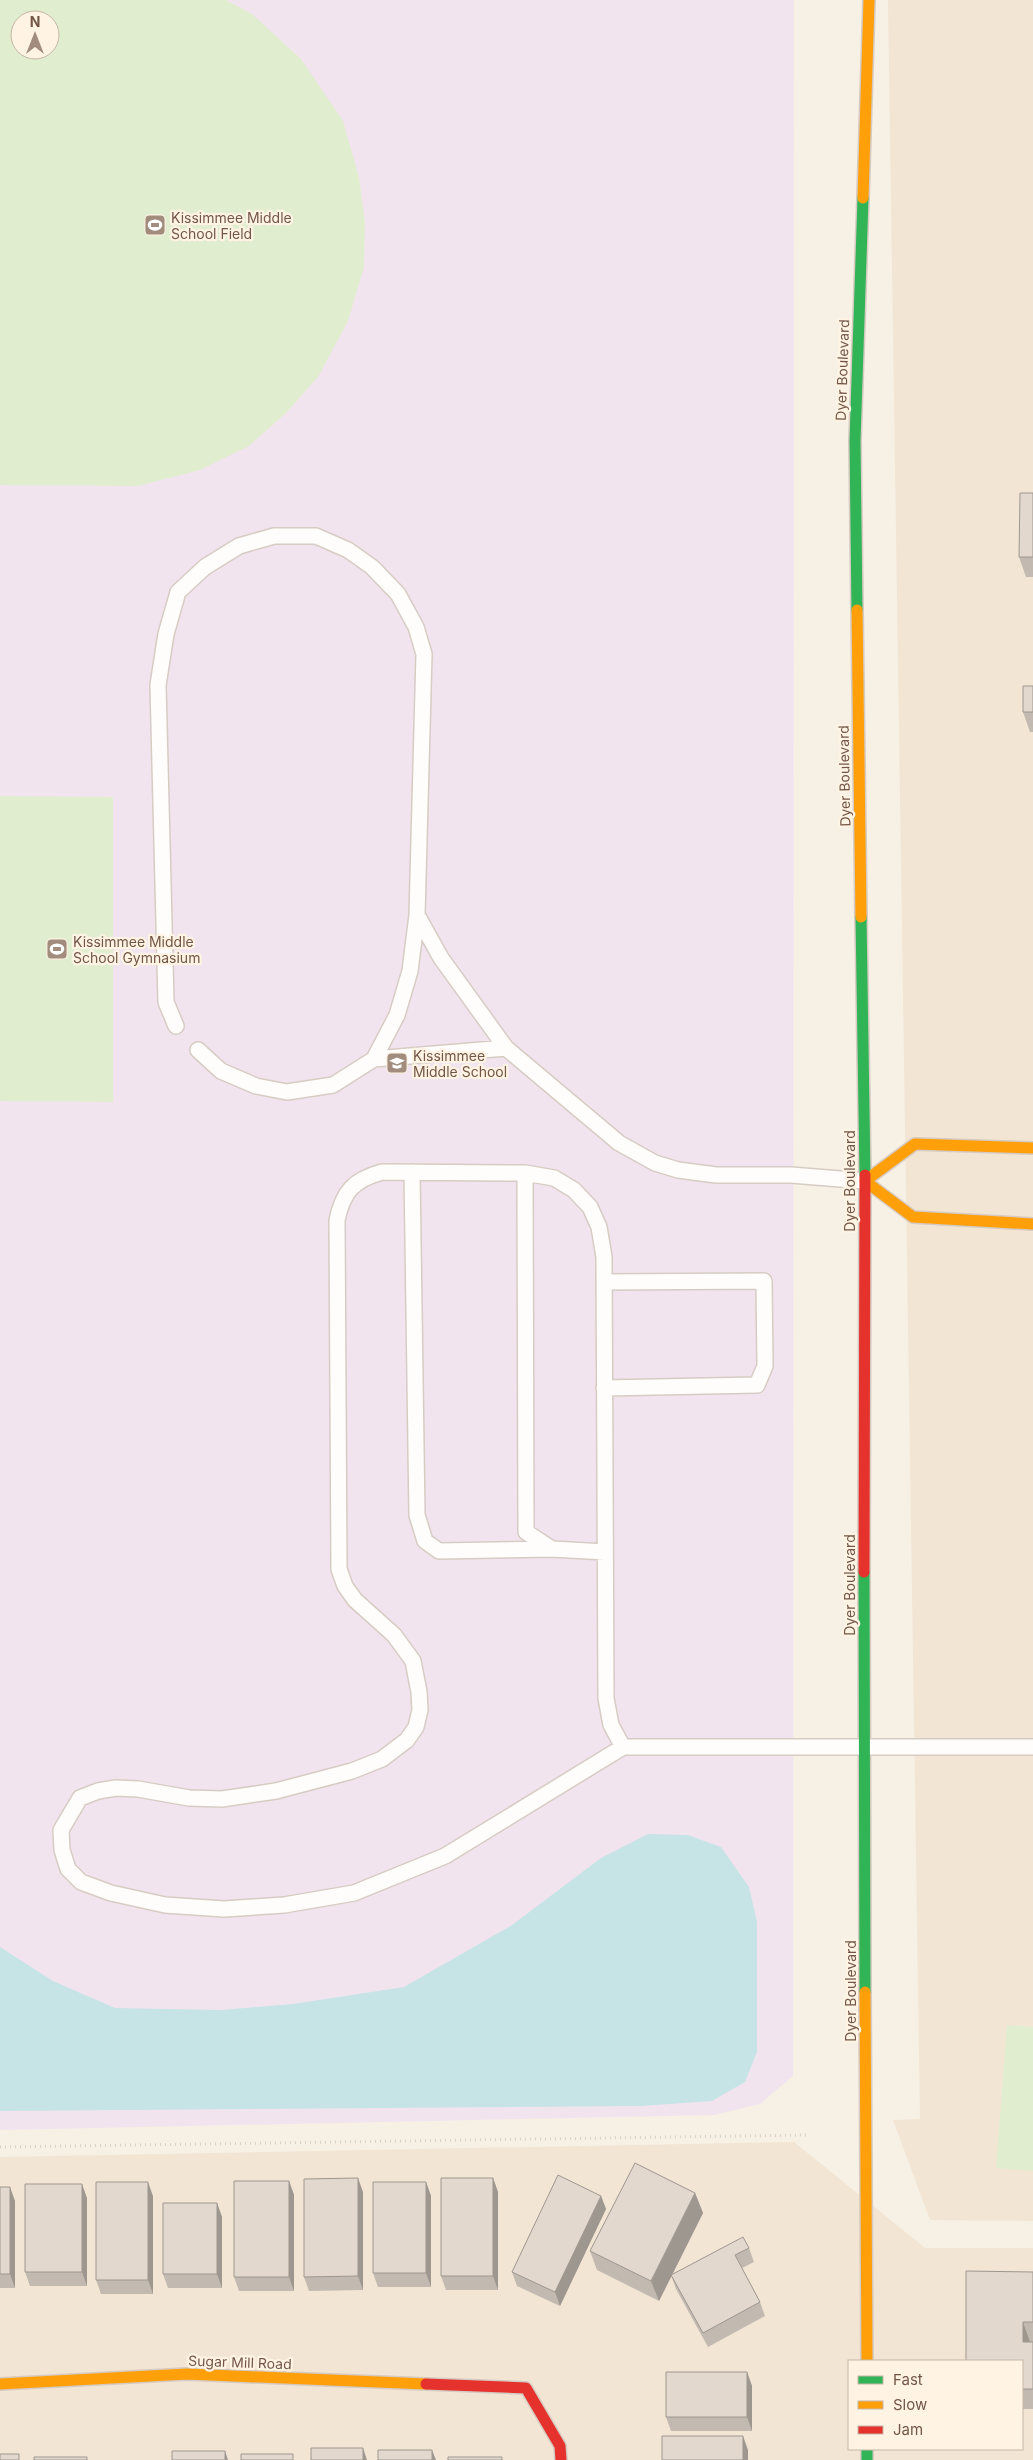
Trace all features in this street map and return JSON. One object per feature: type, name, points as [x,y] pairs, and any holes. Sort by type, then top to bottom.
[{"type":"main road","name":"Dyer Boulevard","points":[[867,2360],[863,1747],[864,1181],[854,441],[869,0]]},
{"type":"main road","points":[[1033,1148],[915,1144],[864,1181],[914,1217],[1033,1224]]},
{"type":"main road","name":"Sugar Mill Road","points":[[0,2384],[187,2374],[526,2388],[560,2446],[561,2460]]},
{"type":"lane","points":[[176,1026],[166,1002],[158,685],[166,634],[178,592],[205,567],[239,546],[274,536],[316,536],[348,550],[372,566],[398,594],[416,627],[424,654],[417,915],[410,971],[397,1016],[374,1059]]},
{"type":"lane","points":[[417,915],[440,958],[506,1048],[619,1143],[655,1163],[678,1170],[716,1175],[791,1175],[864,1181]]},
{"type":"lane","points":[[198,1050],[221,1071],[256,1086],[287,1092],[333,1085],[374,1059],[506,1048]]},
{"type":"lane","points":[[623,1747],[611,1725],[606,1698],[604,1257],[599,1227],[590,1207],[574,1190],[554,1178],[525,1173],[382,1172],[368,1176],[345,1193],[337,1220],[339,1569],[345,1586],[355,1600],[394,1635],[413,1661],[419,1692],[420,1710],[416,1727],[407,1740],[382,1759],[352,1771],[276,1791],[222,1799],[188,1798],[131,1788],[116,1788],[98,1791],[80,1798],[60,1830],[62,1850],[68,1869],[81,1882],[111,1893],[165,1905],[224,1909],[284,1905],[354,1893],[445,1856],[623,1747],[1033,1747]]},
{"type":"lane","points":[[412,1172],[417,1515],[425,1541],[439,1551],[552,1549],[605,1552]]},
{"type":"lane","points":[[525,1173],[526,1532],[552,1549]]},
{"type":"lane","points":[[604,1282],[764,1281],[765,1366],[757,1385],[604,1388]]},
{"type":"path","points":[[0,2147],[807,2135]]},
{"type":"shaded area","name":"Kissimmee Middle School","points":[[0,0],[794,0],[793,2076],[760,2104],[714,2115],[0,2130]]},
{"type":"shaded area","points":[[888,0],[1033,0],[1033,2221],[930,2220],[893,2120],[920,2119]]},
{"type":"shaded area","points":[[794,2142],[925,2248],[1033,2248],[1033,2460],[0,2460],[0,2157]]},
{"type":"green space","name":"Kissimmee Middle School Field","points":[[0,0],[226,0],[252,14],[301,59],[343,121],[359,177],[365,223],[364,267],[348,321],[318,377],[286,413],[249,446],[200,470],[138,486],[0,485]]},
{"type":"green space","name":"Kissimmee Middle School Gymnasium","points":[[0,796],[113,797],[113,1102],[0,1101]]},
{"type":"green space","points":[[1007,2025],[1033,2027],[1033,2171],[996,2168]]},
{"type":"water","points":[[648,1834],[688,1835],[721,1847],[749,1887],[757,1922],[757,2052],[745,2082],[712,2101],[641,2106],[0,2111],[0,1947],[53,1981],[115,2008],[221,2010],[293,2004],[404,1987],[512,1925],[601,1858]]},
{"type":"building","points":[[1020,493],[1033,493],[1033,557],[1019,557]]},
{"type":"building","points":[[1023,686],[1033,686],[1033,712],[1023,712]]},
{"type":"building","points":[[635,2163],[695,2193],[651,2281],[590,2251]]},
{"type":"building","points":[[558,2175],[601,2196],[555,2292],[512,2272]]},
{"type":"building","points":[[358,2178],[358,2276],[304,2277],[304,2179]]},
{"type":"building","points":[[441,2178],[493,2178],[493,2276],[441,2276]]},
{"type":"building","points":[[234,2181],[289,2181],[289,2277],[234,2277]]},
{"type":"building","points":[[96,2182],[148,2182],[148,2280],[96,2280]]},
{"type":"building","points":[[373,2182],[426,2182],[426,2273],[373,2273]]},
{"type":"building","points":[[25,2184],[82,2184],[82,2272],[25,2272]]},
{"type":"building","points":[[0,2187],[10,2187],[10,2274],[0,2274]]},
{"type":"building","points":[[163,2203],[217,2203],[217,2274],[163,2274]]},
{"type":"building","points":[[743,2237],[749,2248],[735,2255],[760,2302],[703,2333],[671,2275]]},
{"type":"building","points":[[966,2271],[1033,2272],[1033,2322],[1023,2322],[1023,2342],[1033,2342],[1033,2389],[1023,2389],[1023,2360],[966,2360]]},
{"type":"building","points":[[666,2372],[747,2372],[747,2417],[666,2417]]},
{"type":"building","points":[[662,2436],[743,2436],[743,2460],[662,2460]]},
{"type":"building","points":[[311,2448],[363,2448],[363,2460],[311,2460]]},
{"type":"building","points":[[378,2450],[432,2450],[432,2460],[378,2460]]},
{"type":"building","points":[[172,2451],[225,2451],[225,2460],[172,2460]]},
{"type":"building","points":[[0,2454],[19,2454],[19,2460],[0,2460]]},
{"type":"building","points":[[241,2454],[293,2454],[293,2460],[241,2460]]},
{"type":"building","points":[[34,2457],[87,2457],[87,2460],[34,2460]]},
{"type":"building","points":[[448,2457],[502,2457],[502,2460],[448,2460]]},
{"type":"traffic: fast","points":[[857,610],[855,441],[863,198]]},
{"type":"traffic: fast","points":[[861,917],[865,1175]]},
{"type":"traffic: fast","points":[[864,1572],[865,1992]]},
{"type":"traffic: fast","points":[[867,2450],[867,2460]]},
{"type":"traffic: slow","points":[[863,198],[869,0]]},
{"type":"traffic: slow","points":[[857,610],[861,917]]},
{"type":"traffic: slow","points":[[865,1181],[915,1144],[1033,1148]]},
{"type":"traffic: slow","points":[[865,1181],[913,1217],[1033,1224]]},
{"type":"traffic: slow","points":[[865,1992],[867,2360]]},
{"type":"traffic: slow","points":[[0,2384],[187,2374],[426,2384]]},
{"type":"traffic: jam","points":[[864,1572],[865,1175]]},
{"type":"traffic: jam","points":[[426,2384],[526,2388],[560,2446],[561,2460]]},
{"type":"place","name":"Kissimmee Middle School Field","points":[[155,225]]},
{"type":"place","name":"Kissimmee Middle School Gymnasium","points":[[57,949]]},
{"type":"place","name":"Kissimmee Middle School","points":[[397,1063]]}]
